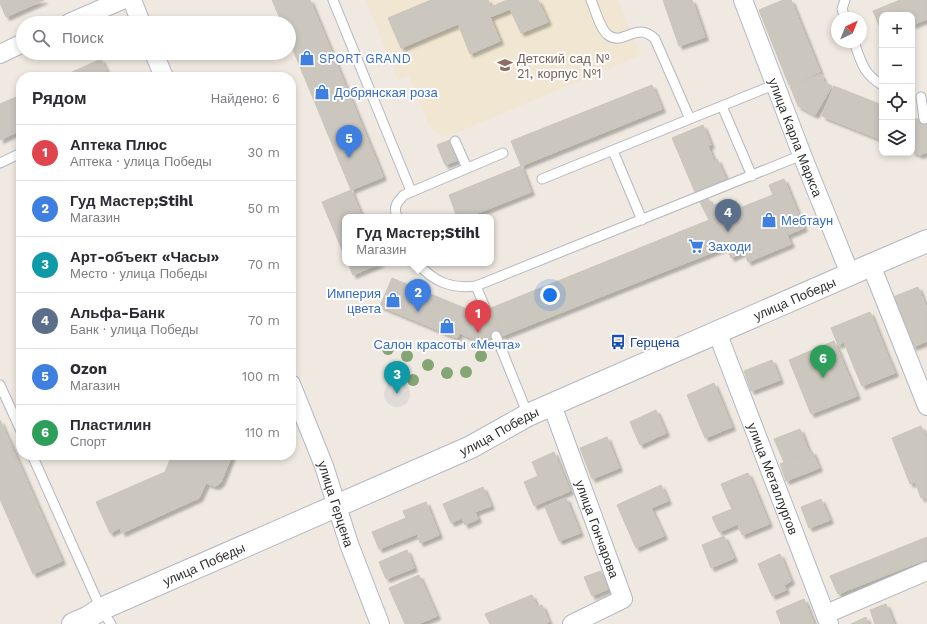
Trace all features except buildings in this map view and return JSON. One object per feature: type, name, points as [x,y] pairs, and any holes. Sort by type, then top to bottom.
[{"type":"street","points":[[85,16],[122,0]]},
{"type":"street","points":[[132,0],[138,16]]},
{"type":"street","name":"улица Карла Маркса","points":[[743,0],[802,155],[850,274]]},
{"type":"street","points":[[0,54],[16,46]]},
{"type":"street","points":[[157,60],[162,72]]},
{"type":"street","name":"улица Победы","points":[[73,624],[87,618],[106,616],[337,505],[471,447],[528,415],[927,241]]},
{"type":"street","points":[[871,265],[927,406]]},
{"type":"street","name":"улица Металлургов","points":[[717,332],[828,619]]},
{"type":"street","name":"улица Герцена","points":[[296,396],[324,466],[349,544],[380,624]]},
{"type":"street","name":"улица Гончарова","points":[[552,405],[623,599],[572,624]]},
{"type":"street","points":[[828,619],[927,571]]},
{"type":"lane","points":[[333,0],[411,191]]},
{"type":"lane","points":[[591,0],[607,34],[614,38],[644,31],[655,38],[690,119]]},
{"type":"lane","points":[[843,12],[845,0]]},
{"type":"lane","points":[[856,48],[863,68],[873,79],[880,84]]},
{"type":"lane","points":[[542,179],[776,84]]},
{"type":"lane","points":[[920,97],[924,119]]},
{"type":"lane","points":[[722,106],[752,176]]},
{"type":"lane","points":[[455,141],[467,168]]},
{"type":"lane","points":[[613,151],[642,220]]},
{"type":"lane","points":[[396,214],[395,207],[404,195],[503,153]]},
{"type":"lane","points":[[0,163],[16,155]]},
{"type":"lane","points":[[420,266],[429,274],[449,285],[465,287],[476,286],[802,155]]},
{"type":"lane","points":[[476,286],[486,310]]},
{"type":"lane","points":[[496,336],[528,415]]},
{"type":"lane","points":[[0,385],[16,421]]},
{"type":"lane","points":[[34,460],[106,616]]},
{"type":"shaded area","name":"Детский сад № 21, корпус №1","points":[[366,0],[618,0],[641,55],[451,135],[444,136],[437,133],[427,122],[409,75],[398,80]]},
{"type":"shaded area","points":[[397,381],[406,385],[410,394],[406,403],[397,407],[388,403],[384,394],[388,385]]},
{"type":"place","name":"SPORT GRAND","points":[[307,58]]},
{"type":"place","name":"Детский сад № 21, корпус №1","points":[[505,65]]},
{"type":"place","name":"Добрянская роза","points":[[322,92]]},
{"type":"place","name":"Ozon","points":[[349,158]]},
{"type":"place","name":"Мебтаун","points":[[769,220]]},
{"type":"place","name":"Альфа-Банк","points":[[728,232]]},
{"type":"place","name":"Заходи","points":[[696,246]]},
{"type":"place","name":"Империя цвета","points":[[393,300]]},
{"type":"place","name":"Гуд Мастер;Stihl","points":[[418,312]]},
{"type":"place","name":"Салон красоты «Мечта»","points":[[447,326]]},
{"type":"place","name":"Аптека Плюс","points":[[478,333]]},
{"type":"place","name":"Герцена","points":[[618,342]]},
{"type":"place","name":"Пластилин","points":[[823,378]]},
{"type":"place","name":"Арт-объект «Часы»","points":[[397,394]]}]
